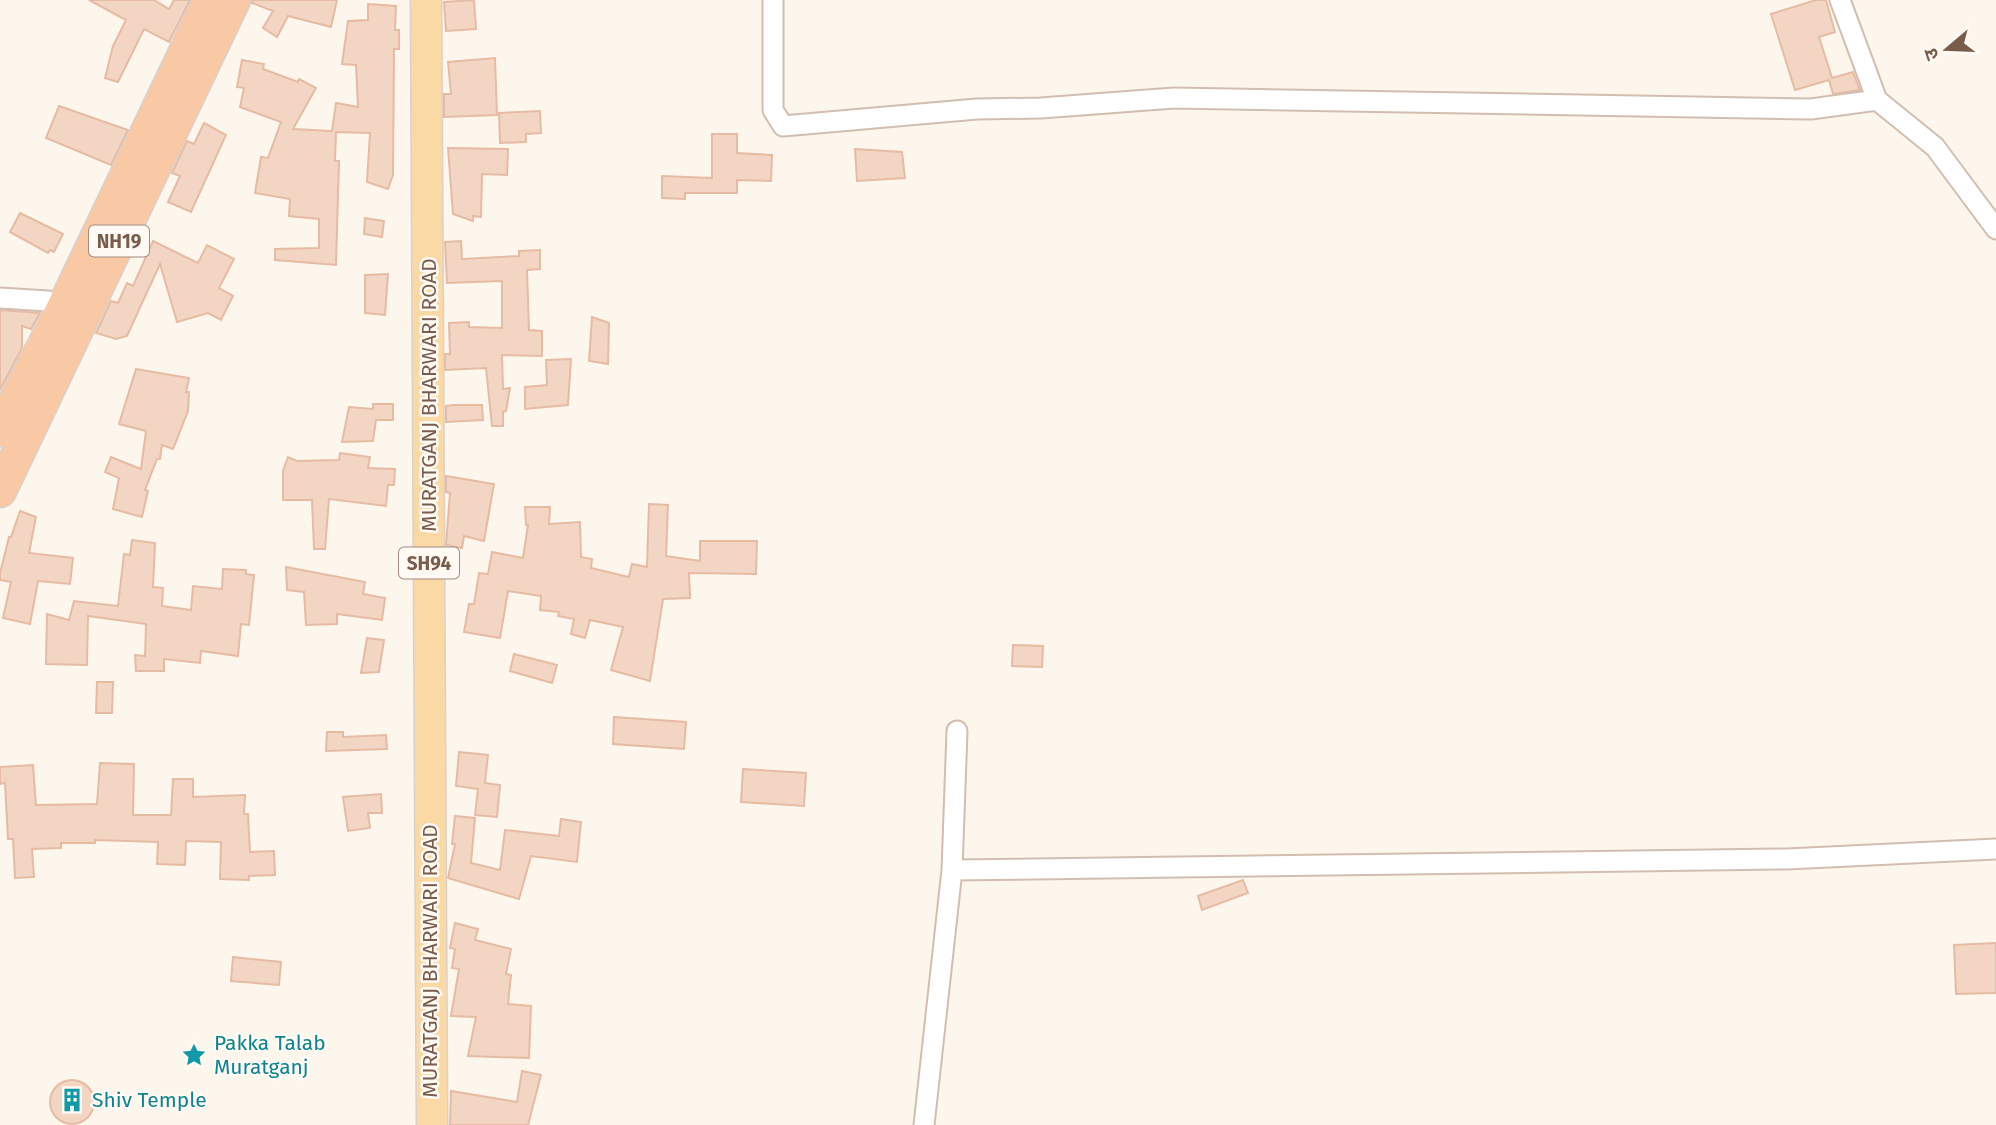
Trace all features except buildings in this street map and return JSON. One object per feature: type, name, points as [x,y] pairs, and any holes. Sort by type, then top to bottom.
[{"type":"highway","name":"NH19","points":[[0,491],[72,315],[210,0]]},
{"type":"highway","name":"NH19","points":[[0,430],[72,315],[234,0]]},
{"type":"main road","name":"MURATGANJ BHARWARI ROAD","points":[[426,0],[432,1125]]},
{"type":"street","points":[[773,0],[773,110],[783,126],[977,109],[1041,108],[1174,98],[1811,109],[1877,100]]},
{"type":"street","points":[[1840,0],[1877,100],[1935,147],[1996,229]]},
{"type":"street","points":[[0,298],[48,301],[72,315]]},
{"type":"street","points":[[924,1125],[952,870],[957,731]]},
{"type":"street","points":[[952,870],[1787,859],[1996,849]]},
{"type":"place","name":"Pakka Talab Muratganj","points":[[194,1055]]},
{"type":"place","name":"Shiv Temple","points":[[72,1100]]}]
